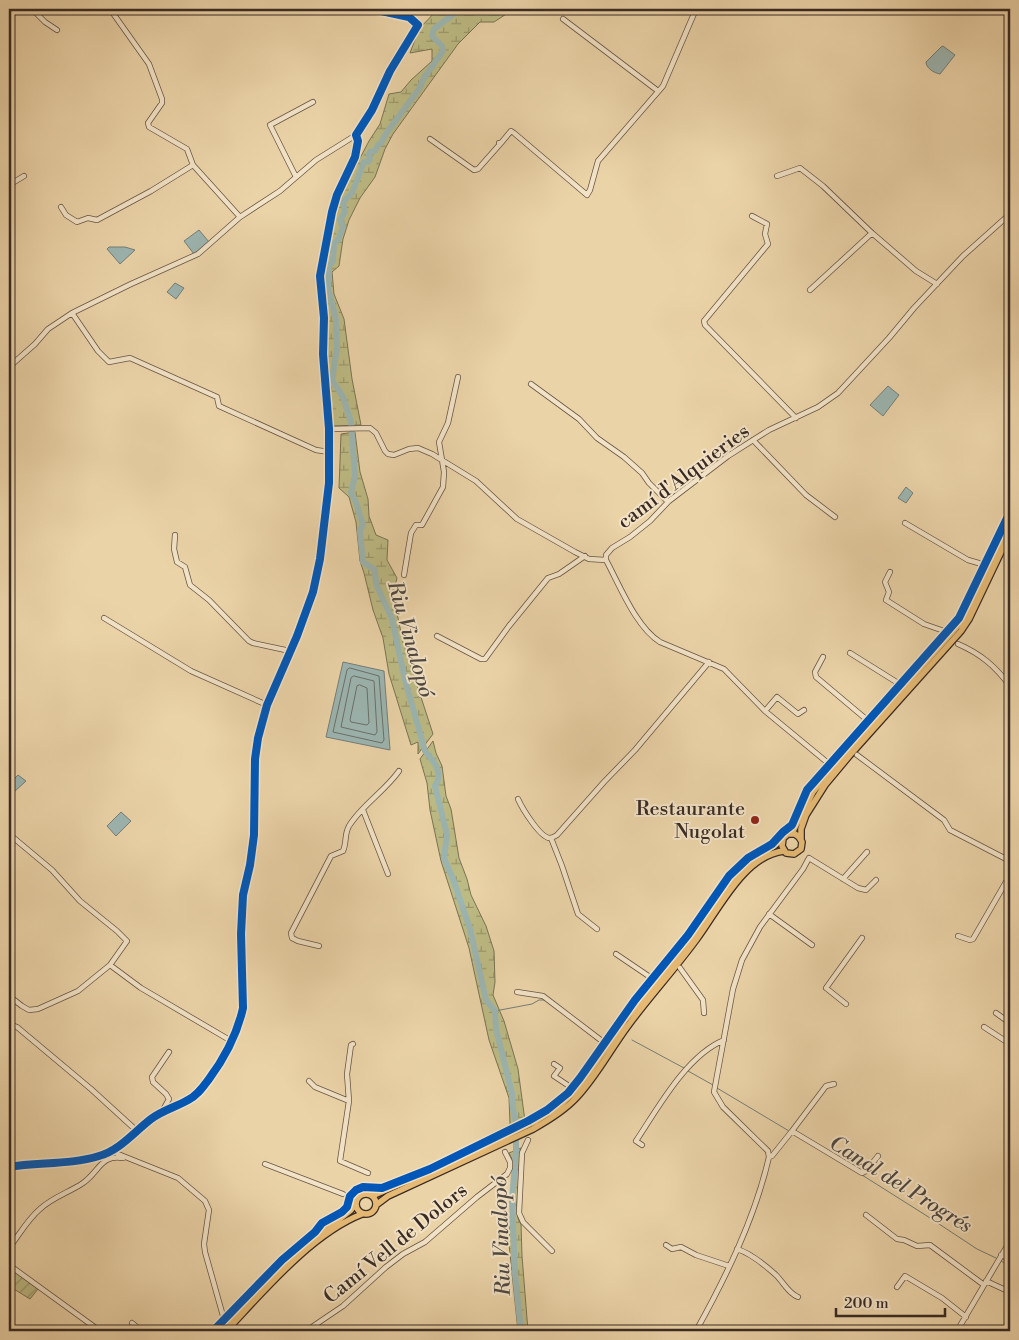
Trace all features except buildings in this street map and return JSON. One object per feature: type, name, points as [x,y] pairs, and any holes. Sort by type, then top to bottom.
[{"type":"main road","points":[[531,1126],[557,1108],[575,1092],[625,1020],[690,940],[735,876],[747,864],[792,833],[813,792],[838,761],[964,619],[1010,521]]},
{"type":"main road","points":[[783,839],[782,846],[784,851],[789,854],[799,852],[802,846],[801,829],[806,815],[825,785],[961,631],[969,619],[1010,533]]},
{"type":"main road","points":[[792,833],[801,839]]},
{"type":"main road","points":[[226,1331],[297,1258],[339,1226],[362,1214],[371,1213],[376,1205],[388,1196],[562,1111],[582,1092],[632,1020],[696,941],[739,879],[764,858],[784,851]]},
{"type":"main road","points":[[219,1331],[290,1258],[351,1210],[360,1195],[372,1196],[503,1140]]},
{"type":"main road","points":[[372,1196],[376,1205]]},
{"type":"main road","points":[[355,1204],[358,1211],[362,1214]]},
{"type":"street","points":[[32,9],[45,22],[57,30]]},
{"type":"street","points":[[110,9],[149,64],[162,99],[162,103],[148,123],[149,126],[187,149],[193,165],[240,217]]},
{"type":"street","points":[[9,367],[35,344],[48,329],[72,313],[198,254],[240,217],[280,191],[316,160],[356,135],[376,102],[390,71],[418,25],[409,17],[372,9]]},
{"type":"street","points":[[430,139],[474,170],[478,169],[511,131],[587,195],[598,161],[658,91],[666,79],[696,9]]},
{"type":"street","points":[[563,18],[658,91]]},
{"type":"street","points":[[296,177],[270,125],[313,102]]},
{"type":"street","points":[[9,1167],[82,1160],[100,1156],[113,1150],[162,1111],[189,1100],[200,1092],[233,1042],[243,1008],[242,904],[254,835],[254,760],[267,705],[313,592],[320,559],[329,483],[329,429],[323,354],[324,318],[320,276],[337,195],[355,157],[358,141],[356,135]]},
{"type":"street","points":[[61,207],[66,215],[77,222],[88,218],[97,220],[151,192],[193,165]]},
{"type":"street","points":[[777,176],[800,168],[916,271],[937,284]]},
{"type":"street","points":[[9,185],[24,176]]},
{"type":"street","name":"camí d'Alquieries","points":[[606,560],[606,555],[612,548],[630,537],[650,521],[668,502],[728,456],[769,430],[818,408],[838,394],[963,256],[1010,214]]},
{"type":"street","points":[[752,216],[768,224],[765,234],[768,244],[704,321],[705,325],[796,418]]},
{"type":"street","points":[[810,290],[872,233]]},
{"type":"street","points":[[72,313],[98,350],[109,362],[130,358],[217,396],[219,406],[316,450],[329,452]]},
{"type":"street","points":[[404,575],[411,533],[416,525],[422,525],[443,487],[444,472],[439,442],[448,423],[458,377]]},
{"type":"street","points":[[531,384],[579,419],[597,438],[624,457],[642,473],[668,502]]},
{"type":"street","points":[[329,429],[373,429],[388,454],[394,455],[409,449],[418,448],[476,481],[512,515],[585,556],[606,560],[646,631],[660,642],[724,669],[765,711],[828,763]]},
{"type":"street","points":[[753,440],[806,495],[835,517]]},
{"type":"street","points":[[905,523],[968,560],[982,564]]},
{"type":"street","points":[[175,534],[174,549],[178,562],[184,567],[190,585],[209,600],[244,637],[253,643],[290,651]]},
{"type":"street","points":[[437,636],[481,659],[485,659],[503,633],[548,578],[559,574],[585,556]]},
{"type":"street","points":[[890,572],[885,582],[889,592],[886,600],[924,624],[944,631]]},
{"type":"street","points":[[104,618],[191,671],[267,705]]},
{"type":"street","points":[[958,644],[973,651],[997,669],[1010,686]]},
{"type":"street","points":[[850,652],[898,683]]},
{"type":"street","points":[[823,657],[815,672],[816,677],[866,720]]},
{"type":"street","points":[[518,799],[528,817],[546,837],[551,838],[557,835],[635,750],[709,662]]},
{"type":"street","points":[[765,711],[777,697],[798,714],[804,710]]},
{"type":"street","points":[[857,755],[944,820],[950,830],[1010,862]]},
{"type":"street","points":[[319,946],[292,938],[291,932],[331,856],[343,851],[346,844],[345,835],[350,824],[399,771]]},
{"type":"street","points":[[363,810],[388,874]]},
{"type":"street","points":[[9,834],[52,870],[80,901],[117,931],[126,941],[110,965],[78,991],[38,1009],[30,1010],[9,996]]},
{"type":"street","points":[[551,838],[578,914],[598,930]]},
{"type":"street","points":[[843,880],[867,852]]},
{"type":"street","points":[[703,1331],[696,1330],[737,1249],[769,1157],[768,1151],[762,1144],[716,1098],[714,1086],[736,976],[752,940],[809,858],[858,888],[866,890],[876,880]]},
{"type":"street","points":[[958,936],[970,940],[973,939],[1010,875]]},
{"type":"street","points":[[1003,887],[1010,891]]},
{"type":"street","points":[[769,914],[812,945]]},
{"type":"street","points":[[846,1004],[826,988],[862,938]]},
{"type":"street","points":[[616,954],[650,977]]},
{"type":"street","points":[[110,965],[141,988],[233,1042]]},
{"type":"street","points":[[680,968],[703,1000],[704,1013]]},
{"type":"street","points":[[517,992],[543,996],[602,1041]]},
{"type":"street","points":[[996,1013],[1010,1022]]},
{"type":"street","points":[[9,1024],[17,1028],[76,1077],[137,1131]]},
{"type":"street","points":[[984,1027],[1010,1044]]},
{"type":"street","points":[[642,1145],[636,1141],[686,1070],[700,1055],[724,1040]]},
{"type":"street","points":[[353,1044],[351,1045],[347,1074],[349,1101],[340,1161],[368,1173]]},
{"type":"street","points":[[162,1111],[169,1099],[152,1082],[152,1078],[169,1052]]},
{"type":"street","points":[[554,1064],[560,1068],[554,1076],[569,1086]]},
{"type":"street","points":[[308,1081],[315,1087],[349,1101]]},
{"type":"street","points":[[769,1157],[772,1156],[826,1086],[834,1084]]},
{"type":"street","points":[[792,1131],[862,1173],[866,1171],[878,1156]]},
{"type":"street","points":[[528,1140],[522,1153],[519,1213],[523,1222],[552,1251]]},
{"type":"street","points":[[113,1150],[118,1154],[178,1178],[205,1201],[209,1210],[204,1244],[205,1252],[223,1316]]},
{"type":"street","name":"Camí Vell de Dolors","points":[[306,1331],[343,1306],[403,1254],[425,1242],[507,1174],[510,1162],[505,1152]]},
{"type":"street","points":[[9,1248],[40,1209],[61,1194],[84,1182],[103,1162],[111,1158],[132,1160]]},
{"type":"street","points":[[266,1164],[343,1194]]},
{"type":"street","points":[[866,1215],[897,1239],[917,1246],[930,1245],[985,1283],[1010,1292]]},
{"type":"street","points":[[957,1331],[1010,1241]]},
{"type":"street","points":[[666,1245],[672,1249],[681,1247],[696,1255],[729,1266]]},
{"type":"street","points":[[737,1249],[745,1252],[776,1275],[792,1294],[798,1297]]},
{"type":"street","points":[[1002,1255],[1010,1259]]},
{"type":"street","points":[[9,1265],[100,1331]]},
{"type":"street","points":[[897,1287],[905,1276],[942,1298],[966,1317]]},
{"type":"street","points":[[132,1323],[142,1331]]},
{"type":"green space","points":[[438,9],[514,9],[494,22],[480,22],[458,44],[393,134],[385,149],[375,177],[360,198],[349,220],[343,239],[339,266],[332,272],[334,294],[344,319],[352,379],[361,425],[332,426],[327,368],[324,276],[337,206],[369,141],[380,124],[389,94],[401,92],[432,61],[432,49],[410,53],[419,29]]},
{"type":"green space","points":[[355,432],[360,472],[368,499],[369,516],[376,535],[388,540],[387,560],[397,578],[393,594],[403,642],[433,734],[418,754],[418,742],[411,745],[389,674],[383,638],[373,610],[360,561],[356,522],[349,497],[339,488],[341,434]]},
{"type":"green space","points":[[433,741],[442,766],[446,796],[451,809],[459,858],[471,895],[486,926],[494,951],[495,982],[493,995],[504,1021],[518,1069],[525,1121],[512,1127],[510,1124],[509,1098],[489,1040],[469,948],[441,861],[430,810],[427,783],[420,759]]},
{"type":"green space","points":[[521,1148],[517,1204],[518,1218],[521,1224],[528,1331],[518,1331],[509,1244],[513,1161],[509,1153]]},
{"type":"green space","points":[[9,1268],[38,1289],[30,1299],[9,1286]]},
{"type":"water","points":[[943,46],[955,55],[940,74],[935,73],[927,66],[926,62]]},
{"type":"water","points":[[199,230],[209,242],[194,254],[184,241]]},
{"type":"water","points":[[109,247],[125,247],[135,250],[120,264],[107,249]]},
{"type":"water","points":[[175,283],[184,288],[176,299],[167,292]]},
{"type":"water","points":[[888,386],[899,395],[883,416],[870,405]]},
{"type":"water","points":[[906,487],[913,493],[906,503],[898,498]]},
{"type":"water","points":[[343,662],[384,671],[390,750],[326,737]]},
{"type":"water","points":[[18,775],[26,781],[14,792],[9,787],[9,784]]},
{"type":"water","points":[[121,812],[131,821],[116,836],[107,826]]},
{"type":"waterway","name":"Riu Vinalopó","points":[[460,9],[434,29],[432,36],[442,46],[443,51],[381,143],[375,151],[370,152],[370,159],[368,162],[364,162],[352,193],[343,202],[345,212],[340,220],[343,227],[338,240],[334,244],[333,261],[329,266],[328,288],[336,319],[337,348],[332,380],[343,397],[351,422],[355,476],[351,493],[363,524],[360,531],[363,562],[375,570],[376,584],[392,619],[405,680],[425,751],[437,768],[438,781],[435,786],[447,835],[444,858],[470,929],[486,1000],[495,1011],[496,1029],[512,1093],[516,1123],[512,1201],[515,1274],[521,1331]]},
{"type":"waterway","name":"Canal del Progrés","points":[[495,1011],[545,1000],[565,1015]]},
{"type":"waterway","name":"Canal del Progrés","points":[[632,1040],[684,1068]]},
{"type":"waterway","name":"Canal del Progrés","points":[[688,1071],[713,1085]]},
{"type":"waterway","name":"Canal del Progrés","points":[[717,1088],[789,1131]]},
{"type":"waterway","name":"Canal del Progrés","points":[[862,1175],[977,1249],[996,1258]]},
{"type":"waterway","name":"Canal del Progrés","points":[[1001,1261],[1010,1266]]},
{"type":"cycle path","points":[[9,1167],[77,1161],[114,1150],[156,1116],[197,1094],[226,1054],[241,1018],[243,1008],[241,934],[243,895],[254,835],[255,759],[258,738],[267,705],[297,636],[313,592],[320,559],[329,483],[329,429],[323,354],[324,318],[320,276],[332,212],[337,195],[355,157],[358,141],[356,135],[372,110],[390,71],[418,25],[409,17],[372,9]]},
{"type":"cycle path","points":[[213,1331],[282,1260],[315,1232],[322,1223],[342,1212],[347,1207],[350,1196],[356,1190],[363,1187],[382,1188],[430,1169],[528,1121],[547,1110],[568,1093],[635,1000],[688,935],[729,876],[748,858],[772,844],[792,825],[807,790],[959,618],[1010,512]]},
{"type":"place","name":"Restaurante Nugolat","points":[[755,820]]}]
